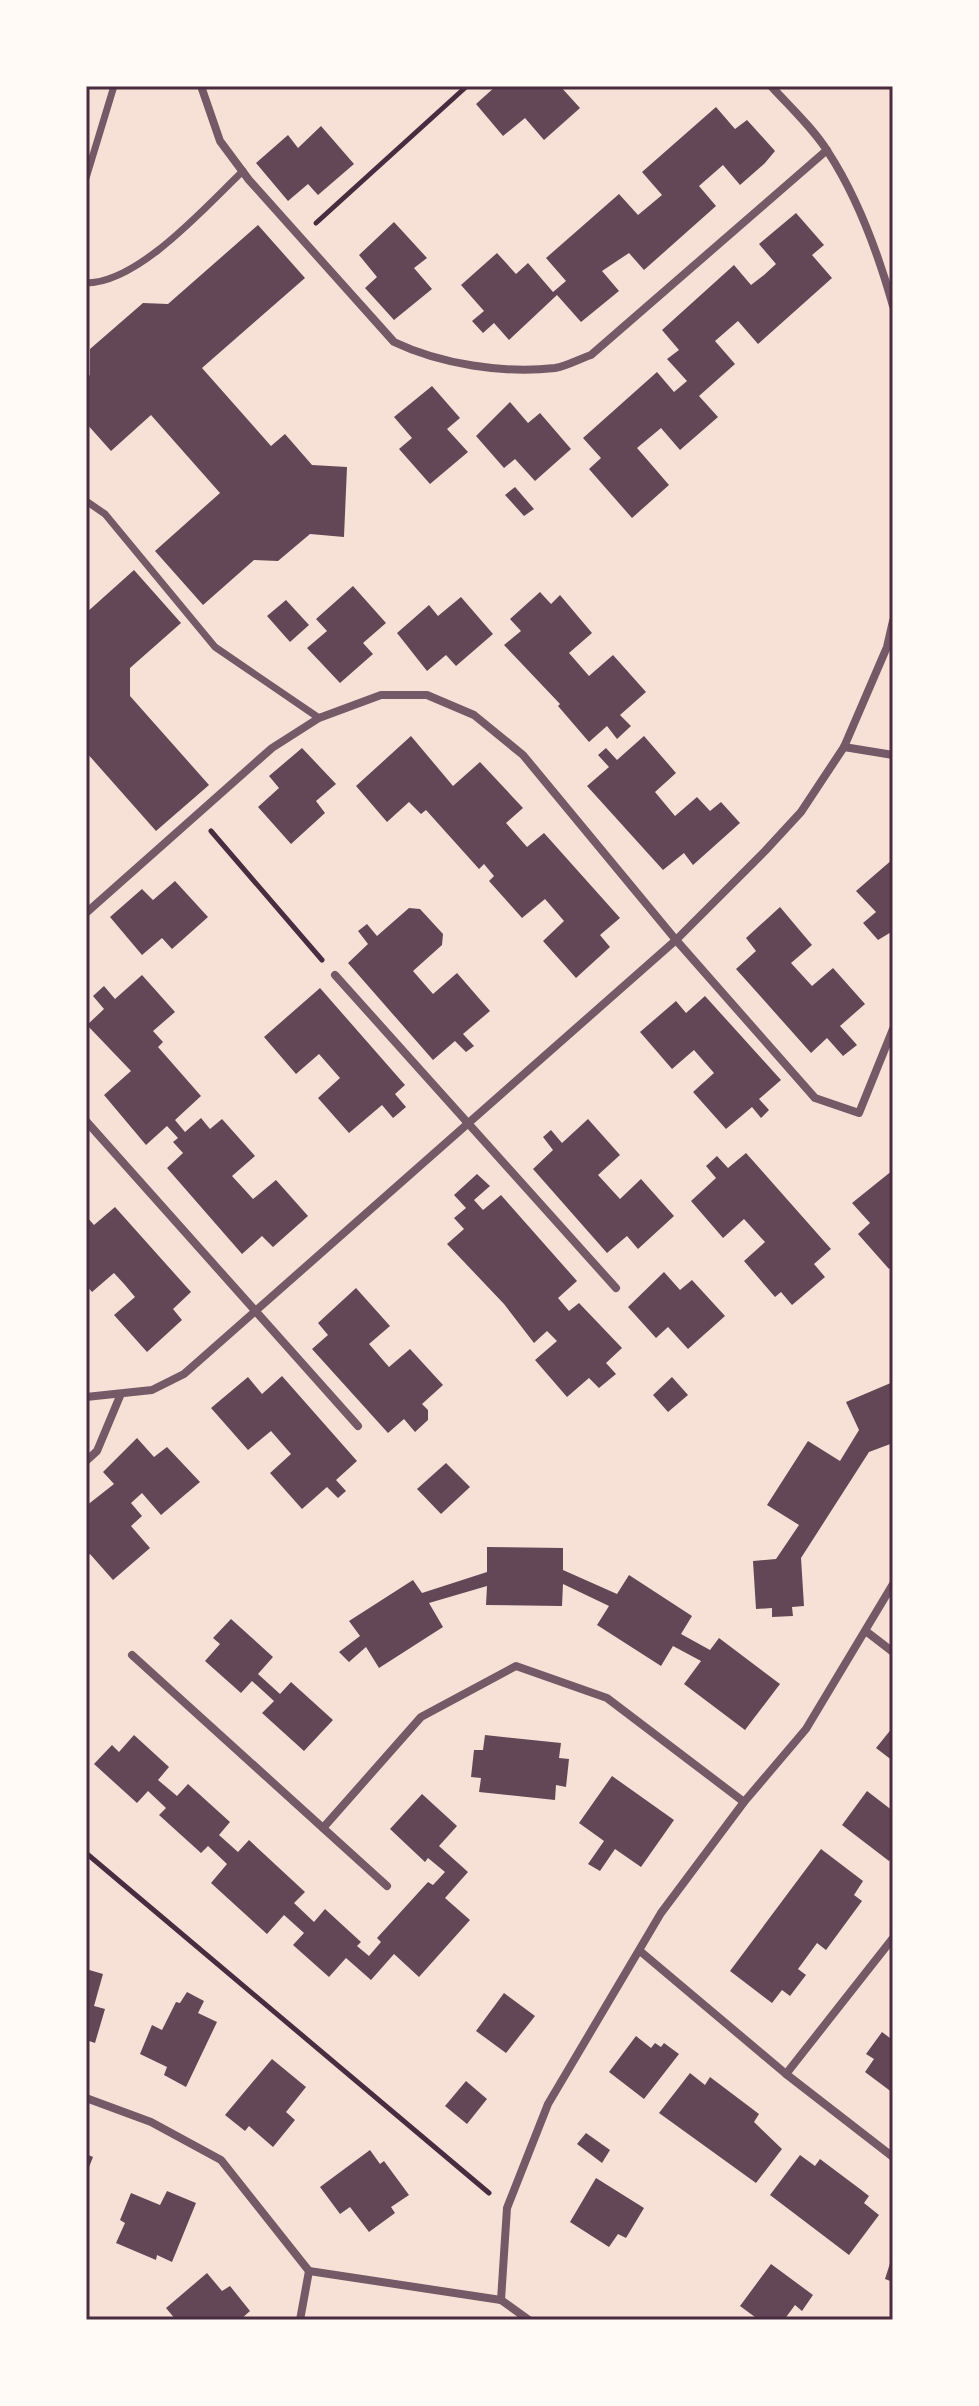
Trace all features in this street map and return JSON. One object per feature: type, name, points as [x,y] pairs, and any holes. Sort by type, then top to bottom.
[{"type":"street","points":[[86,178],[114,86]]},
{"type":"street","points":[[201,86],[220,141],[394,342],[425,356],[522,369],[558,367],[591,355],[827,150]]},
{"type":"street","points":[[771,86],[827,150],[879,258],[893,306]]},
{"type":"street","points":[[86,283],[114,276],[148,258],[243,171]]},
{"type":"street","points":[[86,501],[105,514],[215,647],[319,718]]},
{"type":"street","points":[[86,1397],[120,1396],[152,1390],[184,1374],[676,940],[801,812],[844,747],[887,647],[893,621]]},
{"type":"street","points":[[86,913],[272,748],[319,718],[381,695],[427,695],[474,715],[523,755],[676,940],[815,1098],[859,1113],[893,1029]]},
{"type":"street","points":[[844,747],[893,755]]},
{"type":"street","points":[[335,975],[616,1288]]},
{"type":"street","points":[[86,1121],[358,1426]]},
{"type":"street","points":[[86,1461],[97,1451],[120,1396]]},
{"type":"street","points":[[501,2300],[507,2208],[548,2104],[661,1913],[744,1802],[806,1729],[867,1632],[893,1584]]},
{"type":"street","points":[[867,1632],[893,1652]]},
{"type":"street","points":[[132,1655],[387,1886]]},
{"type":"street","points":[[323,1828],[421,1717],[516,1666],[607,1698],[744,1802]]},
{"type":"street","points":[[786,2074],[893,1938]]},
{"type":"street","points":[[640,1951],[786,2074],[893,2157]]},
{"type":"street","points":[[86,2098],[151,2122],[221,2160],[309,2271],[501,2300],[529,2320]]},
{"type":"street","points":[[300,2320],[309,2271]]},
{"type":"path","points":[[300,237],[467,86]]},
{"type":"path","points":[[197,815],[335,975]]},
{"type":"path","points":[[86,1853],[507,2208]]},
{"type":"building","points":[[496,86],[560,86],[580,108],[544,140],[525,118],[503,136],[476,104]]},
{"type":"building","points":[[716,107],[735,129],[747,120],[775,151],[765,163],[740,185],[723,165],[699,186],[716,206],[644,270],[629,253],[602,271],[619,291],[581,322],[557,295],[509,340],[494,323],[483,333],[472,321],[484,311],[461,285],[497,253],[516,274],[528,263],[553,292],[566,281],[546,258],[619,194],[638,215],[662,195],[642,172]]},
{"type":"building","points":[[321,126],[354,164],[318,195],[308,184],[288,201],[256,163],[288,135],[298,148]]},
{"type":"building","points":[[796,213],[824,245],[812,255],[832,278],[758,344],[738,321],[715,341],[735,364],[699,396],[718,417],[680,450],[661,428],[637,448],[669,485],[632,518],[589,469],[601,458],[583,438],[657,372],[674,392],[687,381],[667,359],[679,350],[662,330],[734,265],[751,285],[764,275],[776,264],[759,244]]},
{"type":"building","points":[[394,222],[427,258],[414,268],[432,289],[394,320],[365,288],[377,277],[359,255]]},
{"type":"building","points":[[258,225],[305,278],[202,368],[271,446],[285,434],[312,465],[347,467],[344,537],[310,534],[278,561],[254,560],[203,605],[155,551],[220,493],[151,415],[111,451],[86,423],[86,378],[90,375],[90,349],[143,303],[168,304]]},
{"type":"building","points":[[432,386],[460,418],[447,429],[468,452],[430,484],[399,449],[412,438],[394,417]]},
{"type":"building","points":[[510,402],[528,423],[540,413],[571,449],[535,481],[515,459],[504,468],[476,436]]},
{"type":"building","points":[[515,487],[534,509],[524,516],[505,495]]},
{"type":"building","points":[[134,570],[181,623],[130,668],[130,696],[209,785],[156,831],[86,752],[86,613]]},
{"type":"building","points":[[353,586],[386,623],[363,643],[373,654],[340,683],[307,648],[327,631],[316,619]]},
{"type":"building","points":[[540,592],[551,604],[560,595],[592,633],[569,653],[589,676],[613,655],[646,692],[620,715],[631,726],[617,739],[607,726],[589,742],[558,706],[560,704],[504,645],[521,631],[510,619]]},
{"type":"building","points":[[461,597],[493,634],[456,666],[446,655],[427,671],[397,633],[429,605],[438,616]]},
{"type":"building","points":[[286,600],[309,625],[290,642],[267,616]]},
{"type":"building","points":[[411,736],[453,786],[480,762],[523,808],[506,823],[527,847],[544,833],[620,918],[600,935],[610,947],[576,978],[543,941],[564,921],[545,899],[522,918],[489,881],[494,876],[484,864],[479,869],[426,810],[421,814],[409,802],[387,822],[356,786]]},
{"type":"building","points":[[644,736],[676,773],[655,792],[675,816],[697,797],[710,811],[721,802],[740,823],[693,865],[684,853],[663,870],[587,786],[609,767],[598,755],[606,748],[617,760]]},
{"type":"building","points":[[302,748],[336,784],[316,801],[325,813],[291,844],[258,807],[279,788],[269,776]]},
{"type":"building","points":[[893,859],[893,931],[878,940],[863,923],[876,912],[856,891]]},
{"type":"building","points":[[175,881],[208,917],[172,949],[162,938],[142,955],[110,917],[142,889],[153,900]]},
{"type":"building","points":[[780,907],[812,945],[791,963],[812,986],[833,968],[865,1004],[840,1026],[857,1045],[843,1056],[827,1038],[811,1053],[736,969],[756,951],[746,938]]},
{"type":"building","points":[[409,908],[420,909],[443,934],[442,945],[413,971],[433,994],[457,973],[490,1011],[463,1034],[474,1046],[466,1052],[455,1041],[433,1060],[348,963],[368,944],[358,931],[367,924],[377,936]]},
{"type":"building","points":[[142,975],[175,1012],[153,1031],[163,1042],[158,1047],[201,1096],[175,1120],[185,1132],[201,1118],[210,1129],[222,1119],[255,1156],[232,1176],[253,1199],[276,1180],[308,1216],[273,1247],[262,1236],[242,1254],[167,1168],[183,1153],[173,1142],[178,1138],[167,1126],[146,1145],[104,1095],[131,1071],[87,1025],[104,1009],[93,996],[104,986],[115,999]]},
{"type":"building","points":[[320,988],[405,1085],[395,1094],[406,1107],[393,1118],[382,1105],[349,1133],[318,1098],[340,1078],[319,1054],[296,1074],[264,1037]]},
{"type":"building","points":[[705,996],[781,1080],[759,1099],[769,1110],[761,1118],[752,1107],[726,1129],[693,1092],[714,1073],[694,1050],[672,1069],[640,1032],[676,1001],[686,1013]]},
{"type":"building","points":[[588,1119],[620,1155],[598,1175],[620,1199],[641,1179],[674,1216],[638,1249],[627,1236],[607,1253],[533,1169],[553,1150],[543,1137],[551,1130],[562,1143]]},
{"type":"building","points":[[746,1153],[831,1249],[814,1264],[825,1277],[792,1305],[781,1292],[775,1297],[744,1261],[765,1242],[744,1219],[723,1238],[691,1201],[716,1178],[706,1166],[717,1156],[728,1168]]},
{"type":"building","points":[[893,1170],[893,1265],[889,1269],[858,1234],[870,1223],[852,1203]]},
{"type":"building","points":[[477,1174],[490,1186],[474,1200],[483,1210],[501,1195],[577,1281],[558,1298],[569,1311],[579,1303],[622,1348],[606,1363],[616,1374],[599,1388],[589,1378],[567,1397],[535,1360],[557,1341],[547,1331],[534,1343],[504,1304],[447,1244],[464,1229],[454,1218],[466,1208],[454,1195]]},
{"type":"building","points":[[115,1207],[191,1292],[173,1309],[182,1320],[147,1352],[114,1315],[135,1297],[125,1285],[114,1273],[92,1292],[86,1285],[86,1216],[94,1225]]},
{"type":"building","points":[[664,1272],[680,1290],[692,1280],[725,1316],[688,1349],[668,1327],[656,1338],[628,1307]]},
{"type":"building","points":[[356,1288],[390,1326],[369,1344],[389,1367],[410,1349],[443,1385],[422,1404],[428,1410],[428,1420],[415,1432],[404,1419],[388,1433],[312,1349],[328,1335],[318,1323]]},
{"type":"building","points":[[282,1376],[357,1461],[336,1480],[346,1491],[338,1498],[327,1487],[302,1509],[270,1473],[291,1454],[271,1431],[248,1450],[211,1408],[248,1377],[262,1394]]},
{"type":"building","points":[[672,1377],[688,1395],[668,1412],[653,1395]]},
{"type":"building","points":[[893,1382],[893,1443],[869,1452],[801,1558],[804,1606],[792,1607],[793,1616],[772,1617],[772,1608],[756,1609],[753,1561],[776,1559],[799,1525],[767,1505],[808,1441],[840,1461],[859,1430],[846,1402]]},
{"type":"building","points":[[137,1438],[154,1457],[167,1447],[200,1482],[161,1515],[142,1493],[131,1503],[142,1516],[131,1526],[150,1548],[113,1580],[90,1554],[86,1557],[86,1506],[114,1484],[103,1472]]},
{"type":"building","points":[[446,1463],[470,1487],[441,1514],[417,1489]]},
{"type":"building","points":[[487,1547],[563,1548],[563,1570],[617,1594],[629,1575],[692,1616],[681,1634],[710,1650],[719,1638],[780,1684],[745,1730],[684,1684],[701,1661],[673,1646],[661,1666],[597,1625],[609,1606],[563,1584],[562,1606],[486,1605],[487,1586],[429,1603],[443,1627],[379,1668],[366,1647],[349,1662],[339,1652],[360,1636],[349,1621],[413,1580],[422,1593],[487,1572]]},
{"type":"building","points":[[231,1619],[273,1657],[258,1674],[280,1694],[291,1682],[333,1720],[304,1751],[262,1713],[274,1701],[252,1681],[241,1693],[205,1661],[220,1644],[213,1638]]},
{"type":"building","points":[[893,1727],[893,1761],[876,1748]]},
{"type":"building","points":[[134,1735],[169,1767],[158,1780],[177,1796],[188,1784],[230,1822],[219,1835],[238,1852],[249,1840],[305,1892],[294,1903],[314,1922],[325,1909],[361,1942],[357,1946],[369,1956],[381,1942],[377,1938],[428,1882],[433,1885],[445,1872],[428,1858],[425,1862],[390,1829],[422,1794],[457,1826],[439,1846],[468,1872],[445,1898],[470,1920],[419,1977],[394,1954],[371,1980],[346,1958],[329,1977],[293,1945],[304,1933],[284,1915],[267,1934],[211,1883],[227,1864],[208,1846],[201,1853],[159,1815],[166,1808],[148,1791],[137,1803],[94,1764],[112,1745],[119,1752]]},
{"type":"building","points":[[485,1735],[561,1743],[559,1758],[569,1759],[566,1787],[556,1785],[555,1800],[479,1792],[481,1778],[471,1777],[474,1750],[483,1750]]},
{"type":"building","points":[[612,1776],[674,1820],[641,1867],[615,1849],[600,1871],[588,1864],[604,1841],[579,1823]]},
{"type":"building","points":[[867,1791],[893,1811],[893,1857],[889,1861],[842,1825]]},
{"type":"building","points":[[821,1849],[863,1881],[854,1895],[862,1901],[826,1950],[817,1943],[798,1969],[806,1975],[790,1996],[782,1990],[772,2003],[730,1971]]},
{"type":"building","points":[[86,1969],[103,1974],[94,2006],[105,2009],[95,2043],[86,2040]]},
{"type":"building","points":[[187,1992],[204,2001],[198,2013],[217,2022],[186,2087],[164,2075],[167,2067],[140,2054],[152,2025],[162,2030],[176,2002],[180,2003]]},
{"type":"building","points":[[504,1993],[535,2016],[506,2053],[476,2031]]},
{"type":"building","points":[[882,2032],[890,2038],[893,2034],[893,2093],[865,2072],[874,2059],[866,2054]]},
{"type":"building","points":[[636,2036],[651,2048],[655,2043],[661,2047],[664,2043],[679,2054],[644,2099],[609,2072]]},
{"type":"building","points":[[272,2059],[306,2087],[286,2112],[295,2120],[273,2147],[249,2126],[245,2131],[225,2115]]},
{"type":"building","points":[[690,2073],[705,2085],[710,2077],[759,2114],[754,2122],[782,2149],[756,2183],[659,2113]]},
{"type":"building","points":[[466,2081],[487,2099],[467,2124],[445,2106]]},
{"type":"building","points":[[586,2133],[610,2150],[602,2163],[577,2144]]},
{"type":"building","points":[[370,2150],[380,2164],[384,2161],[409,2195],[391,2207],[395,2213],[369,2232],[350,2207],[340,2214],[320,2187]]},
{"type":"building","points":[[86,2154],[93,2157],[86,2175]]},
{"type":"building","points":[[800,2155],[815,2166],[820,2159],[860,2189],[869,2196],[864,2203],[879,2215],[849,2255],[770,2195]]},
{"type":"building","points":[[596,2178],[644,2208],[626,2238],[618,2234],[609,2247],[570,2222]]},
{"type":"building","points":[[167,2191],[196,2203],[172,2262],[157,2255],[156,2260],[116,2243],[125,2223],[120,2220],[131,2193],[160,2205]]},
{"type":"building","points":[[893,2257],[893,2282],[885,2279]]},
{"type":"building","points":[[771,2264],[813,2295],[802,2311],[795,2305],[784,2320],[759,2320],[740,2306]]},
{"type":"building","points":[[207,2273],[222,2291],[230,2286],[250,2311],[240,2320],[176,2320],[166,2308]]}]
